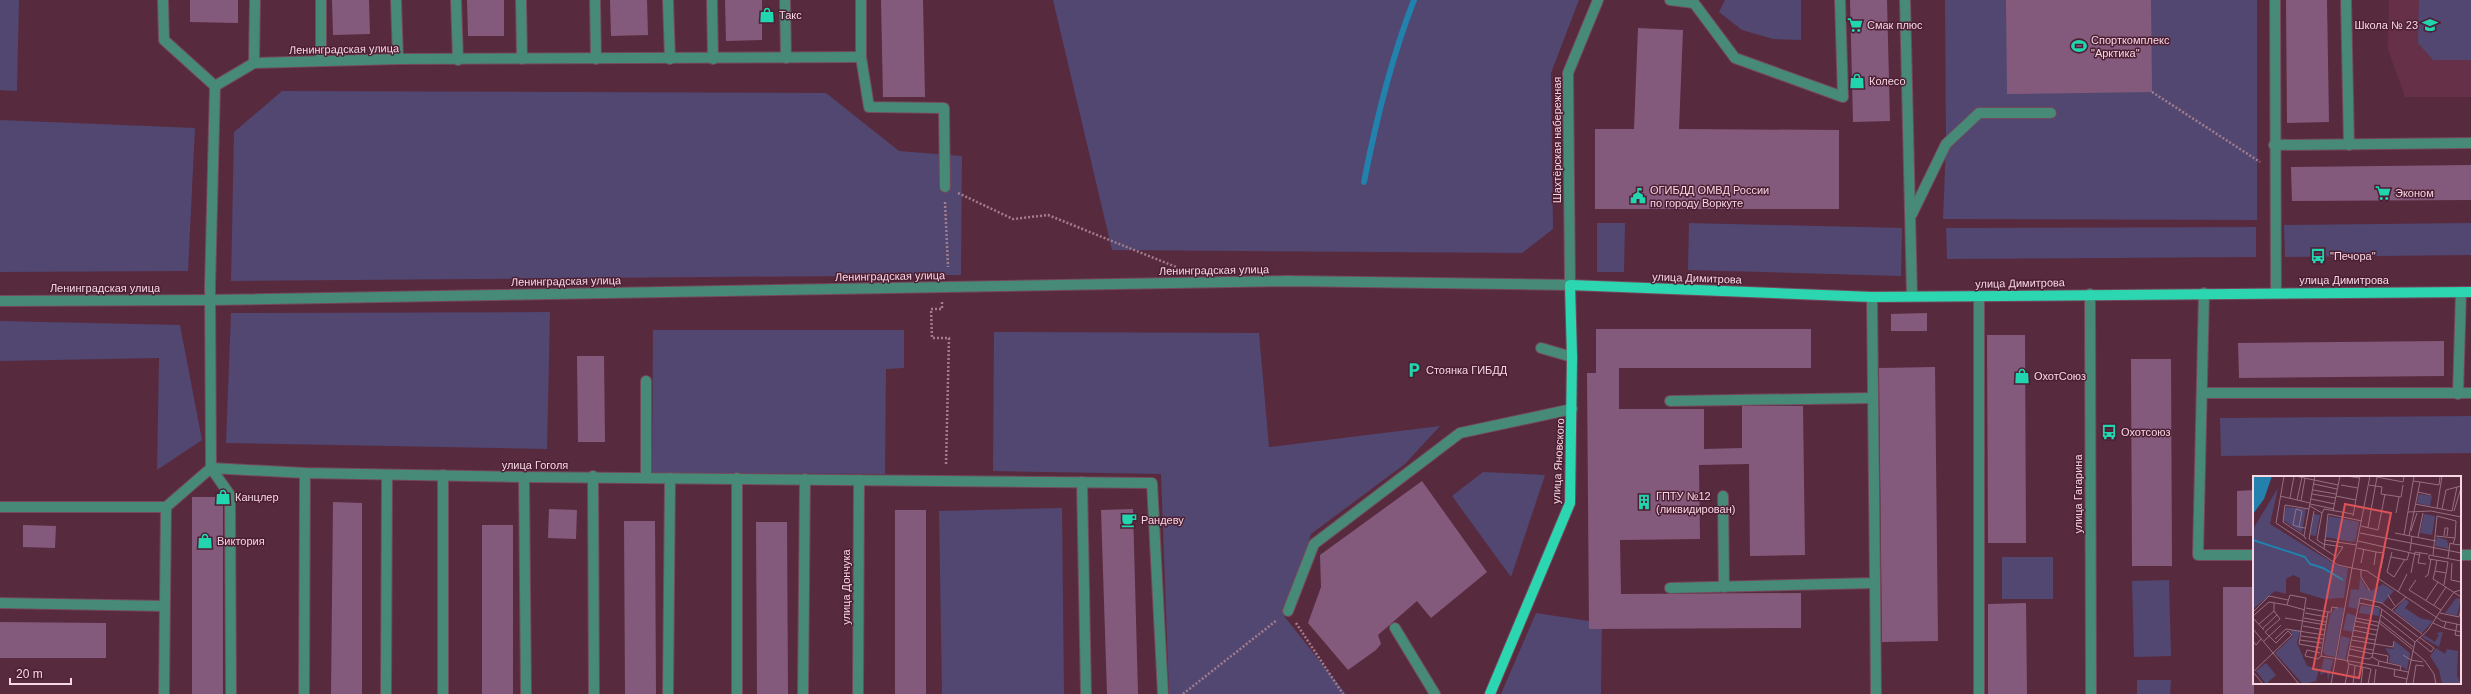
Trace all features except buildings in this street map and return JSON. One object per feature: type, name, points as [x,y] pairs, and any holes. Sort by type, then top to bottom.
[{"type":"main road","name":"улица Димитрова","points":[[1570,285],[1872,297],[2204,293],[2466,292]]},
{"type":"main road","name":"улица Яновского","points":[[1490,694],[1570,503],[1572,358],[1570,285]]},
{"type":"street","points":[[163,0],[164,40],[215,86],[210,300],[211,468],[230,495],[231,694]]},
{"type":"street","points":[[254,63],[255,0]]},
{"type":"street","points":[[321,0],[321,61]]},
{"type":"street","points":[[396,0],[398,59]]},
{"type":"street","points":[[456,0],[458,60]]},
{"type":"street","points":[[521,0],[522,59]]},
{"type":"street","points":[[595,0],[596,59]]},
{"type":"street","points":[[668,0],[670,59]]},
{"type":"street","points":[[712,0],[713,59]]},
{"type":"street","points":[[785,0],[786,58]]},
{"type":"street","points":[[860,0],[861,57],[869,107],[944,108],[945,187]]},
{"type":"street","name":"Шахтёрская набережная","points":[[1570,285],[1568,74],[1598,0]]},
{"type":"street","points":[[1670,0],[1694,1],[1735,58],[1843,97],[1840,0]]},
{"type":"street","points":[[1905,0],[1912,296]]},
{"type":"street","points":[[2275,0],[2274,145],[2276,172],[2276,293]]},
{"type":"street","points":[[2346,0],[2349,145]]},
{"type":"street","name":"Ленинградская улица","points":[[215,86],[254,63],[398,59],[713,59],[861,57]]},
{"type":"street","points":[[1910,217],[1946,144],[1979,112],[2051,113]]},
{"type":"street","points":[[2274,145],[2471,143]]},
{"type":"street","name":"Ленинградская улица","points":[[0,301],[210,300],[1289,281],[1570,285]]},
{"type":"street","points":[[2458,394],[2466,292]]},
{"type":"street","points":[[2204,293],[2198,555],[2253,555]]},
{"type":"street","name":"улица Гагарина","points":[[2090,294],[2091,694]]},
{"type":"street","points":[[1979,296],[1979,694]]},
{"type":"street","points":[[1872,297],[1876,694]]},
{"type":"street","points":[[1541,348],[1572,358]]},
{"type":"street","points":[[646,381],[646,478]]},
{"type":"street","points":[[2202,393],[2471,393]]},
{"type":"street","points":[[1670,401],[1873,398]]},
{"type":"street","points":[[1288,611],[1314,544],[1460,433],[1572,409]]},
{"type":"street","points":[[0,507],[166,507],[211,468]]},
{"type":"street","name":"улица Гоголя","points":[[211,468],[305,473],[524,477],[593,476],[646,478],[1152,483],[1163,694]]},
{"type":"street","points":[[304,694],[305,473]]},
{"type":"street","points":[[386,694],[387,474]]},
{"type":"street","points":[[443,475],[443,694]]},
{"type":"street","points":[[593,476],[594,694]]},
{"type":"street","points":[[524,477],[526,694]]},
{"type":"street","points":[[668,694],[670,478]]},
{"type":"street","points":[[737,478],[737,694]]},
{"type":"street","points":[[803,694],[805,479]]},
{"type":"street","name":"улица Дончука","points":[[858,694],[859,480]]},
{"type":"street","points":[[1082,482],[1086,694]]},
{"type":"street","points":[[1723,496],[1724,587]]},
{"type":"street","points":[[164,694],[166,507]]},
{"type":"street","points":[[1670,588],[1875,583]]},
{"type":"street","points":[[0,603],[164,606]]},
{"type":"street","points":[[1395,628],[1435,694]]},
{"type":"path","points":[[2152,92],[2276,172]]},
{"type":"path","points":[[948,267],[945,187],[1013,219],[1048,214],[1179,268]]},
{"type":"path","points":[[942,299],[942,309],[931,309],[932,338],[949,338],[946,480]]},
{"type":"path","points":[[1183,694],[1288,611],[1343,694]]},
{"type":"shaded area","points":[[0,0],[19,0],[17,91],[0,90]]},
{"type":"shaded area","points":[[1053,0],[1579,0],[1551,73],[1553,229],[1522,253],[1112,250]]},
{"type":"shaded area","points":[[1725,0],[1801,0],[1801,40],[1773,39],[1742,30],[1719,12]]},
{"type":"shaded area","points":[[1945,0],[2257,0],[2257,220],[1943,219],[1946,144]]},
{"type":"shaded area","name":"Школа № 23","points":[[2389,0],[2471,0],[2471,97],[2405,97],[2388,49]]},
{"type":"shaded area","points":[[2419,0],[2471,0],[2471,60],[2433,60],[2418,43]]},
{"type":"shaded area","points":[[282,91],[826,93],[899,151],[962,156],[961,275],[231,281],[234,132]]},
{"type":"shaded area","points":[[0,120],[195,128],[188,271],[0,272]]},
{"type":"shaded area","points":[[1597,223],[1625,223],[1624,272],[1597,272]]},
{"type":"shaded area","points":[[1689,223],[1902,228],[1901,276],[1688,270]]},
{"type":"shaded area","points":[[2471,223],[2471,255],[2285,257],[2284,225]]},
{"type":"shaded area","points":[[2256,227],[2256,257],[1947,259],[1946,228]]},
{"type":"shaded area","points":[[550,312],[547,449],[226,443],[231,313]]},
{"type":"shaded area","points":[[0,321],[180,325],[202,440],[157,470],[159,358],[0,361]]},
{"type":"shaded area","points":[[653,330],[904,330],[904,368],[886,369],[885,474],[652,473]]},
{"type":"shaded area","points":[[994,332],[1259,333],[1269,447],[1440,426],[1405,464],[1311,534],[1284,616],[1346,694],[1169,694],[1161,474],[993,471]]},
{"type":"shaded area","points":[[2471,416],[2471,453],[2221,456],[2220,418]]},
{"type":"shaded area","points":[[1483,472],[1545,475],[1511,577],[1452,496]]},
{"type":"shaded area","points":[[1062,508],[1064,694],[942,694],[939,511]]},
{"type":"shaded area","points":[[2002,557],[2053,557],[2053,599],[2002,599]]},
{"type":"shaded area","points":[[2169,580],[2171,656],[2134,657],[2132,581]]},
{"type":"shaded area","points":[[1536,613],[1602,623],[1601,694],[1501,694]]},
{"type":"shaded area","points":[[2137,680],[2171,680],[2170,694],[2137,694]]},
{"type":"waterway","points":[[1364,182],[1385,90],[1398,45],[1414,0]]},
{"type":"place","name":"Такс","points":[[767,15]]},
{"type":"place","name":"Смак плюс","points":[[1855,25]]},
{"type":"place","name":"Школа № 23","points":[[2430,25]]},
{"type":"place","name":"Спорткомплекс \"Арктика\"","points":[[2079,46]]},
{"type":"place","name":"Колесо","points":[[1857,81]]},
{"type":"place","name":"Эконом","points":[[2383,193]]},
{"type":"place","name":"ОГИБДД ОМВД России по городу Воркуте","points":[[1638,196]]},
{"type":"place","name":"\"Печора\"","points":[[2318,256]]},
{"type":"place","name":"Стоянка ГИБДД","points":[[1414,370]]},
{"type":"place","name":"ОхотСоюз","points":[[2022,376]]},
{"type":"place","name":"Охотсоюз","points":[[2109,432]]},
{"type":"place","name":"Канцлер","points":[[223,497]]},
{"type":"place","name":"ГПТУ №12 (ликвидирован)","points":[[1644,502]]},
{"type":"place","name":"Рандеву","points":[[1129,520]]},
{"type":"place","name":"Виктория","points":[[205,541]]}]
